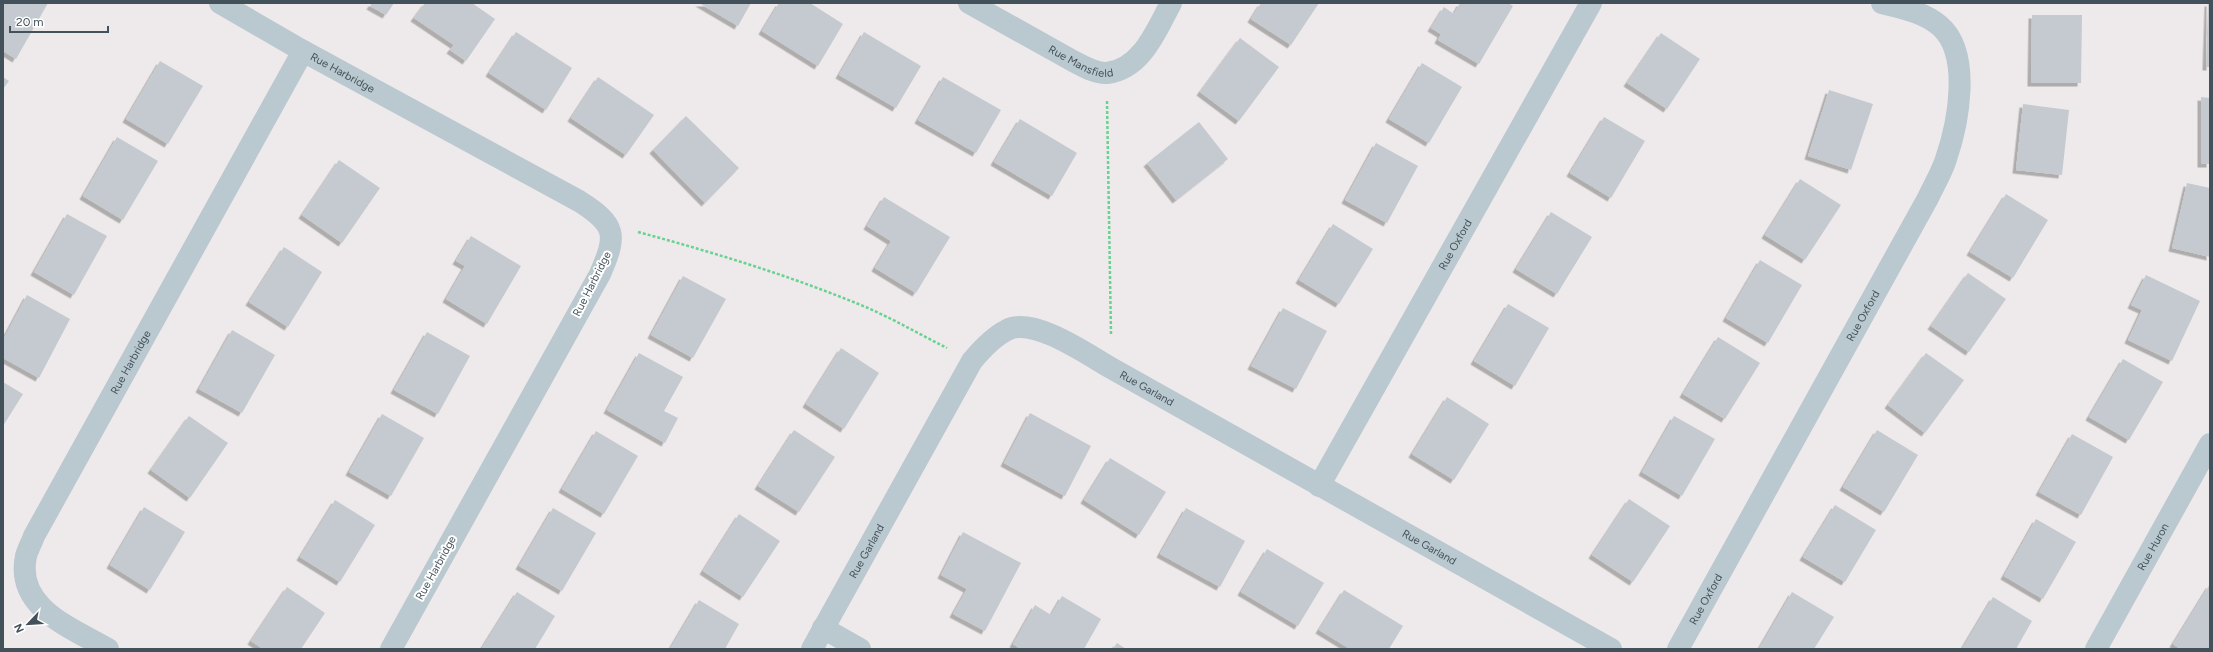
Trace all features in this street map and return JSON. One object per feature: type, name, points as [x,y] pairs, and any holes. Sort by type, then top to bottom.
[{"type":"street","name":"Rue Harbridge","points":[[220,3],[303,51],[596,211],[607,223],[612,238],[609,254],[600,274],[391,649]]},
{"type":"street","name":"Rue Mansfield","points":[[969,3],[1073,61],[1089,69],[1107,73],[1126,66],[1140,55],[1171,3]]},
{"type":"street","name":"Rue Oxford","points":[[1319,486],[1591,3]]},
{"type":"street","name":"Rue Oxford","points":[[1678,649],[1928,198],[1946,160],[1956,125],[1960,83],[1958,53],[1941,27],[1918,12],[1882,3]]},
{"type":"street","name":"Rue Harbridge","points":[[108,649],[47,614],[32,597],[25,578],[26,556],[34,536],[303,51]]},
{"type":"street","name":"Rue Garland","points":[[812,649],[972,360],[989,342],[1008,329],[1030,327],[1048,334],[1111,368],[1611,649]]},
{"type":"street","name":"Rue Huron","points":[[2096,649],[2210,444]]},
{"type":"street","points":[[823,628],[860,649]]},
{"type":"path","points":[[1107,73],[1111,228],[1111,368]]},
{"type":"path","points":[[607,223],[736,259],[827,291],[870,309],[972,360]]},
{"type":"building","points":[[3,3],[48,3],[16,59],[3,51]]},
{"type":"building","points":[[372,3],[394,3],[386,15],[370,6]]},
{"type":"building","points":[[425,3],[472,3],[495,19],[466,61],[450,50],[454,45],[414,18]]},
{"type":"building","points":[[699,3],[751,3],[738,26]]},
{"type":"building","points":[[779,3],[810,3],[843,24],[818,66],[762,31]]},
{"type":"building","points":[[1261,3],[1319,3],[1291,45],[1251,19]]},
{"type":"building","points":[[1460,3],[1508,3],[1513,6],[1479,64],[1438,40],[1441,34],[1431,28],[1444,7],[1454,14]]},
{"type":"building","points":[[2208,3],[2210,3],[2210,67],[2206,67]]},
{"type":"building","points":[[2032,15],[2082,15],[2081,83],[2031,83]]},
{"type":"building","points":[[516,32],[572,68],[546,110],[489,73]]},
{"type":"building","points":[[864,32],[921,66],[896,108],[839,75]]},
{"type":"building","points":[[1661,33],[1700,59],[1667,109],[1627,83]]},
{"type":"building","points":[[1240,38],[1279,67],[1239,121],[1200,92]]},
{"type":"building","points":[[160,61],[203,86],[168,144],[126,119]]},
{"type":"building","points":[[1422,63],[1462,87],[1429,143],[1389,119]]},
{"type":"building","points":[[3,77],[9,81],[3,89]]},
{"type":"building","points":[[598,77],[654,115],[626,155],[571,118]]},
{"type":"building","points":[[943,77],[1001,110],[976,153],[918,120]]},
{"type":"building","points":[[1829,90],[1873,104],[1851,170],[1808,156]]},
{"type":"building","points":[[2201,97],[2210,98],[2210,164],[2201,164]]},
{"type":"building","points":[[2023,104],[2069,110],[2062,175],[2016,170]]},
{"type":"building","points":[[686,116],[739,168],[705,203],[653,150]]},
{"type":"building","points":[[1604,117],[1645,141],[1611,198],[1570,173]]},
{"type":"building","points":[[1020,119],[1077,153],[1052,196],[994,162]]},
{"type":"building","points":[[1199,122],[1228,159],[1176,200],[1147,163]]},
{"type":"building","points":[[117,137],[158,161],[123,220],[83,196]]},
{"type":"building","points":[[1376,143],[1418,166],[1387,223],[1345,200]]},
{"type":"building","points":[[339,160],[380,188],[342,243],[302,215]]},
{"type":"building","points":[[1800,179],[1841,205],[1805,260],[1765,235]]},
{"type":"building","points":[[2187,183],[2210,188],[2210,257],[2172,248]]},
{"type":"building","points":[[2006,194],[2048,220],[2013,278],[1970,252]]},
{"type":"building","points":[[884,197],[950,237],[916,293],[875,268],[891,241],[867,226]]},
{"type":"building","points":[[1551,212],[1592,237],[1557,294],[1516,269]]},
{"type":"building","points":[[67,214],[107,236],[74,295],[34,272]]},
{"type":"building","points":[[1333,224],[1373,249],[1339,304],[1299,280]]},
{"type":"building","points":[[471,236],[521,266],[487,324],[446,299],[465,266],[456,261]]},
{"type":"building","points":[[284,247],[322,272],[288,327],[249,302]]},
{"type":"building","points":[[1760,260],[1802,285],[1768,343],[1726,318]]},
{"type":"building","points":[[1968,273],[2006,299],[1969,352],[1931,326]]},
{"type":"building","points":[[2146,275],[2200,301],[2172,361],[2128,340],[2142,310],[2131,305]]},
{"type":"building","points":[[683,276],[726,299],[693,358],[651,335]]},
{"type":"building","points":[[27,295],[70,319],[39,378],[3,358],[3,340]]},
{"type":"building","points":[[1508,304],[1549,328],[1515,386],[1474,361]]},
{"type":"building","points":[[1283,308],[1327,331],[1296,389],[1251,366]]},
{"type":"building","points":[[232,330],[275,355],[242,413],[199,389]]},
{"type":"building","points":[[427,332],[470,356],[438,414],[394,390]]},
{"type":"building","points":[[1718,337],[1760,363],[1725,419],[1683,394]]},
{"type":"building","points":[[841,348],[879,373],[844,429],[806,404]]},
{"type":"building","points":[[639,353],[683,377],[664,411],[678,418],[665,443],[607,410]]},
{"type":"building","points":[[1926,353],[1964,380],[1925,433],[1888,405]]},
{"type":"building","points":[[2123,359],[2163,382],[2129,440],[2089,417]]},
{"type":"building","points":[[3,382],[23,394],[3,426]]},
{"type":"building","points":[[1447,397],[1489,424],[1454,480],[1412,454]]},
{"type":"building","points":[[1030,413],[1091,446],[1065,496],[1004,463]]},
{"type":"building","points":[[382,414],[424,438],[391,496],[349,472]]},
{"type":"building","points":[[189,416],[228,443],[190,498],[151,470]]},
{"type":"building","points":[[1674,416],[1715,439],[1682,496],[1642,472]]},
{"type":"building","points":[[794,430],[835,457],[799,512],[758,486]]},
{"type":"building","points":[[1877,430],[1918,455],[1884,512],[1843,487]]},
{"type":"building","points":[[596,431],[638,456],[604,514],[562,489]]},
{"type":"building","points":[[2072,434],[2113,457],[2081,515],[2039,492]]},
{"type":"building","points":[[1110,458],[1166,492],[1139,535],[1084,500]]},
{"type":"building","points":[[1629,499],[1670,526],[1633,582],[1592,555]]},
{"type":"building","points":[[335,500],[375,525],[340,582],[300,557]]},
{"type":"building","points":[[1835,505],[1876,530],[1845,582],[1803,557]]},
{"type":"building","points":[[144,507],[185,532],[150,590],[110,565]]},
{"type":"building","points":[[553,508],[596,533],[562,591],[519,566]]},
{"type":"building","points":[[1186,508],[1245,541],[1220,587],[1160,554]]},
{"type":"building","points":[[739,514],[780,541],[743,597],[703,571]]},
{"type":"building","points":[[2036,519],[2076,542],[2043,599],[2004,576]]},
{"type":"building","points":[[963,532],[1021,563],[985,631],[953,614],[967,589],[941,575]]},
{"type":"building","points":[[1267,549],[1324,583],[1298,626],[1241,592]]},
{"type":"building","points":[[2210,584],[2210,649],[2180,649],[2173,644]]},
{"type":"building","points":[[287,587],[325,613],[301,649],[263,649],[251,641]]},
{"type":"building","points":[[1344,590],[1403,626],[1389,649],[1350,649],[1319,630]]},
{"type":"building","points":[[517,592],[555,616],[535,649],[482,648]]},
{"type":"building","points":[[1792,592],[1834,617],[1814,649],[1759,649]]},
{"type":"building","points":[[1062,596],[1101,619],[1084,649],[1021,649],[1013,644],[1035,605],[1051,615]]},
{"type":"building","points":[[1993,597],[2032,621],[2016,649],[1962,649]]},
{"type":"building","points":[[699,600],[739,624],[725,649],[670,649]]},
{"type":"building","points":[[1117,643],[1126,649],[1113,649]]}]
